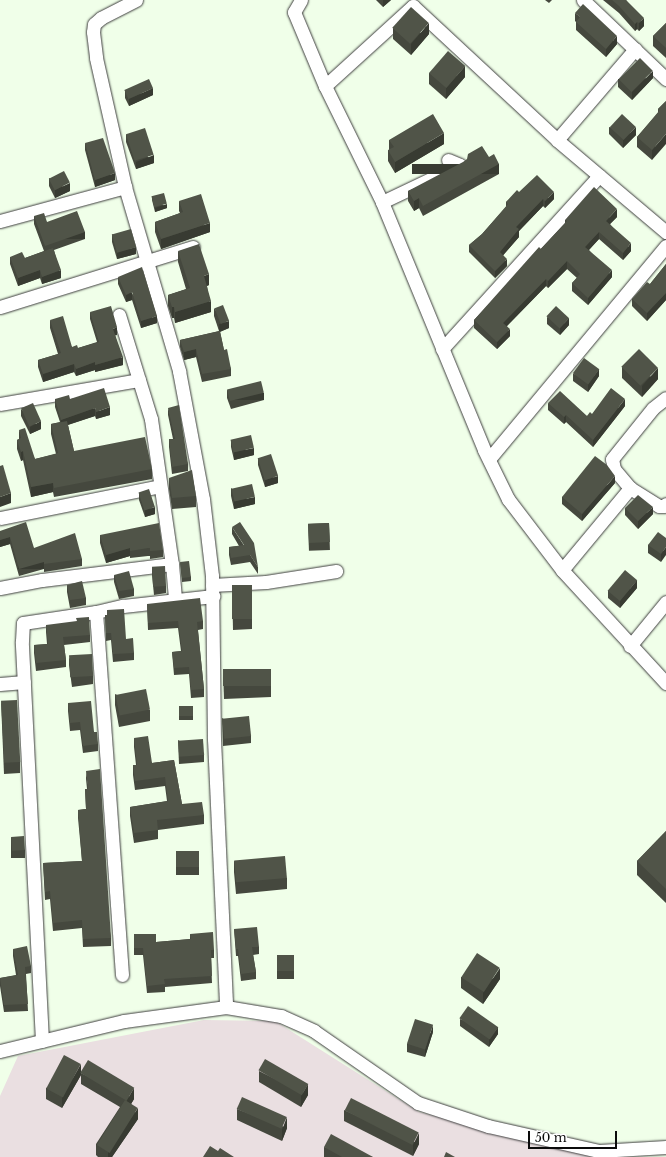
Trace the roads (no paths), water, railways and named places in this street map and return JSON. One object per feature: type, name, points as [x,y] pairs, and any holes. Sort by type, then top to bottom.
[{"type":"street","points":[[136,0],[101,18],[94,24],[93,32],[96,58],[125,187],[179,371],[203,499],[212,590],[214,739],[226,1007]]},
{"type":"street","points":[[301,0],[294,12],[325,86],[382,202],[442,349],[489,459],[508,499],[562,570],[630,646],[666,683]]},
{"type":"street","points":[[583,0],[666,79]]},
{"type":"street","points":[[325,86],[416,3],[557,140],[666,232]]},
{"type":"street","points":[[557,140],[635,49]]},
{"type":"street","points":[[382,202],[460,165],[448,160]]},
{"type":"street","points":[[442,349],[599,176]]},
{"type":"street","points":[[0,220],[125,187]]},
{"type":"street","points":[[489,459],[666,246]]},
{"type":"street","points":[[0,307],[193,247]]},
{"type":"street","points":[[119,316],[151,419],[172,564],[175,600]]},
{"type":"street","points":[[0,404],[139,380]]},
{"type":"street","points":[[666,398],[653,408],[612,459],[614,469],[630,488],[659,506],[664,506],[666,504]]},
{"type":"street","points":[[0,518],[160,486]]},
{"type":"street","points":[[562,570],[630,488]]},
{"type":"street","points":[[0,588],[42,580],[172,564]]},
{"type":"street","points":[[42,1041],[22,641],[23,623],[96,612],[123,606],[175,600],[212,590],[336,571]]},
{"type":"street","points":[[630,646],[666,602]]},
{"type":"street","points":[[96,612],[122,975]]},
{"type":"street","points":[[0,684],[24,682]]},
{"type":"street","points":[[0,1051],[124,1021],[226,1007],[281,1016],[314,1031],[418,1103],[488,1126],[599,1151],[666,1147]]}]
